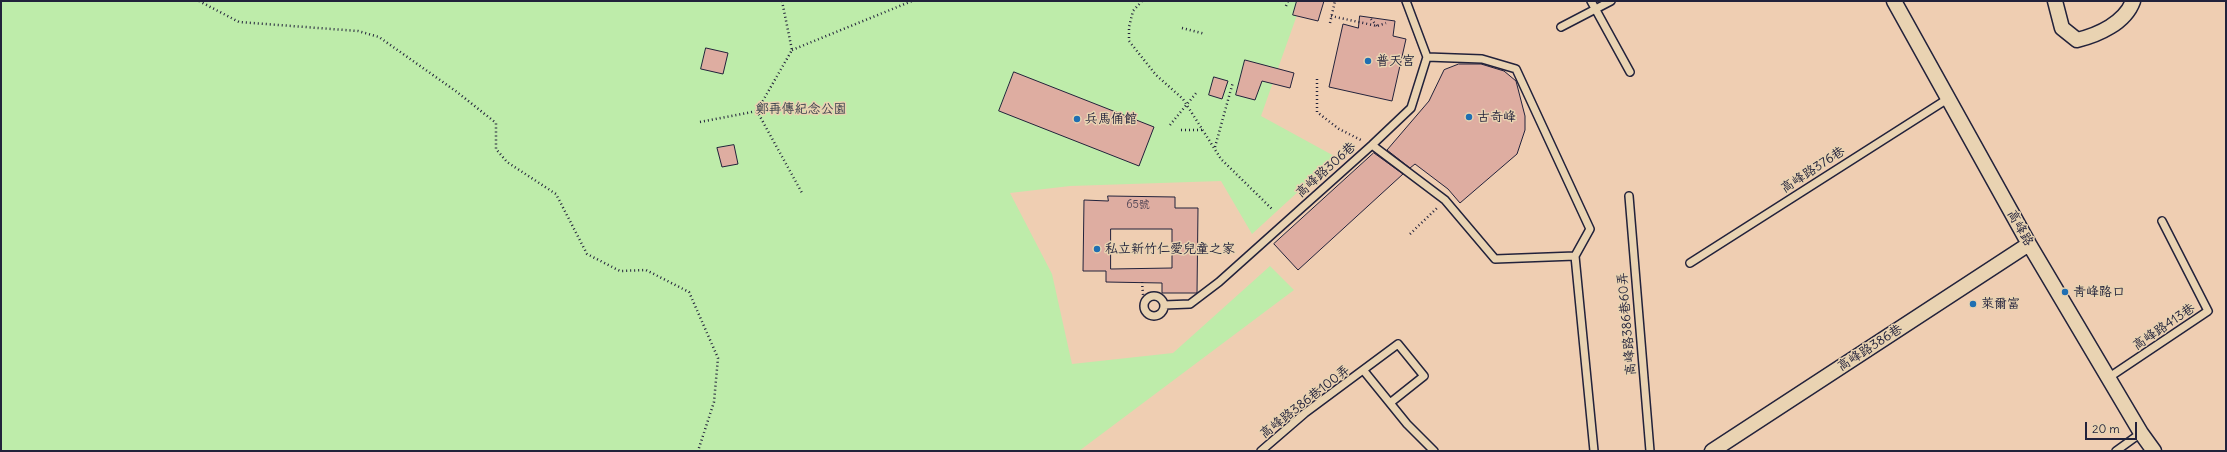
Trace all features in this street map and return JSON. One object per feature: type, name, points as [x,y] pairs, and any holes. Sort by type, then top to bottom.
[{"type":"street","name":"高峰路","points":[[1894,1],[1949,97],[2029,244],[2141,433],[2154,451]]},
{"type":"street","points":[[2055,1],[2062,28],[2077,40],[2095,36],[2114,24],[2132,2]]},
{"type":"street","name":"高峰路386巷","points":[[1712,451],[2029,244]]},
{"type":"lane","points":[[1406,1],[1427,57],[1482,59],[1516,69],[1590,229],[1575,256],[1594,451]]},
{"type":"lane","points":[[1591,1],[1630,72]]},
{"type":"lane","points":[[1561,28],[1611,1]]},
{"type":"lane","name":"高峰路306巷","points":[[1164,306],[1190,304],[1219,282],[1372,145],[1411,108],[1427,57]]},
{"type":"lane","name":"高峰路376巷","points":[[1690,263],[1949,97]]},
{"type":"lane","points":[[1372,145],[1445,200],[1495,259],[1575,256]]},
{"type":"lane","name":"高峰路386巷60弄","points":[[1629,196],[1650,451]]},
{"type":"lane","name":"高峰路413巷","points":[[2108,378],[2208,311],[2162,221]]},
{"type":"lane","points":[[1153,296],[1162,299],[1164,306],[1160,315],[1153,316],[1147,313],[1144,307],[1147,299],[1153,296]]},
{"type":"lane","name":"高峰路386巷100弄","points":[[1260,451],[1305,414],[1398,344],[1424,376],[1390,404]]},
{"type":"lane","name":"高峰路386巷100弄","points":[[1364,371],[1390,404],[1434,451]]},
{"type":"lane","points":[[2116,451],[2141,433]]},
{"type":"path","points":[[199,1],[239,22],[358,31],[379,37],[457,92],[496,123],[496,149],[507,162],[556,194],[587,254],[620,271],[646,270],[689,292],[718,358],[714,402],[698,451]]},
{"type":"path","points":[[782,1],[792,50]]},
{"type":"path","points":[[700,122],[757,111],[792,50],[912,1]]},
{"type":"path","points":[[1142,1],[1132,11],[1129,27],[1129,41],[1156,75],[1186,104],[1221,159],[1272,210]]},
{"type":"path","points":[[1286,6],[1288,1]]},
{"type":"path","points":[[1330,23],[1335,1]]},
{"type":"path","points":[[1331,16],[1377,26],[1386,24]]},
{"type":"path","points":[[1371,19],[1377,26]]},
{"type":"path","points":[[1182,28],[1205,34]]},
{"type":"path","points":[[1317,79],[1318,112],[1340,129],[1372,145]]},
{"type":"path","points":[[1214,148],[1233,82]]},
{"type":"path","points":[[1170,126],[1197,92]]},
{"type":"path","points":[[757,111],[802,192]]},
{"type":"path","points":[[1181,130],[1203,130]]},
{"type":"path","points":[[1410,234],[1445,200]]},
{"type":"path","points":[[1142,282],[1144,307]]},
{"type":"green space","name":"鄭再傳紀念公園","points":[[1,1],[1302,1],[1261,116],[1336,157],[1252,234],[1221,181],[1070,186],[1010,193],[1052,274],[1072,364],[1173,353],[1270,266],[1294,290],[1079,451],[1,451]]},
{"type":"building","points":[[1297,1],[1324,1],[1318,21],[1293,15]]},
{"type":"building","name":"普天宮","points":[[1360,16],[1395,21],[1393,36],[1406,39],[1392,101],[1329,87],[1343,24],[1358,28]]},
{"type":"building","points":[[706,48],[728,53],[723,74],[701,69]]},
{"type":"building","points":[[1245,60],[1294,73],[1290,88],[1262,81],[1255,100],[1236,95]]},
{"type":"building","points":[[1459,64],[1481,64],[1504,71],[1516,81],[1525,116],[1525,130],[1517,154],[1460,203],[1448,189],[1415,164],[1410,168],[1387,150],[1429,101],[1444,70]]},
{"type":"building","name":"兵馬俑館","points":[[1014,72],[1154,127],[1139,166],[999,111]]},
{"type":"building","points":[[1214,77],[1228,81],[1222,99],[1209,95]]},
{"type":"building","points":[[734,145],[738,164],[722,167],[717,148]]},
{"type":"building","points":[[1374,153],[1403,174],[1298,270],[1274,244]]},
{"type":"building","name":"私立新竹仁愛兒童之家","points":[[1108,196],[1175,197],[1175,208],[1198,208],[1197,293],[1162,293],[1162,283],[1106,282],[1106,271],[1083,271],[1084,200],[1108,201]],"holes":[[[1111,229],[1172,229],[1172,268],[1111,269]]]},
{"type":"place","name":"普天宮","points":[[1368,61]]},
{"type":"place","name":"古奇峰","points":[[1469,117]]},
{"type":"place","name":"兵馬俑館","points":[[1077,119]]},
{"type":"place","name":"私立新竹仁愛兒童之家","points":[[1097,249]]},
{"type":"place","name":"青峰路口","points":[[2065,292]]},
{"type":"place","name":"萊爾富","points":[[1973,304]]}]
